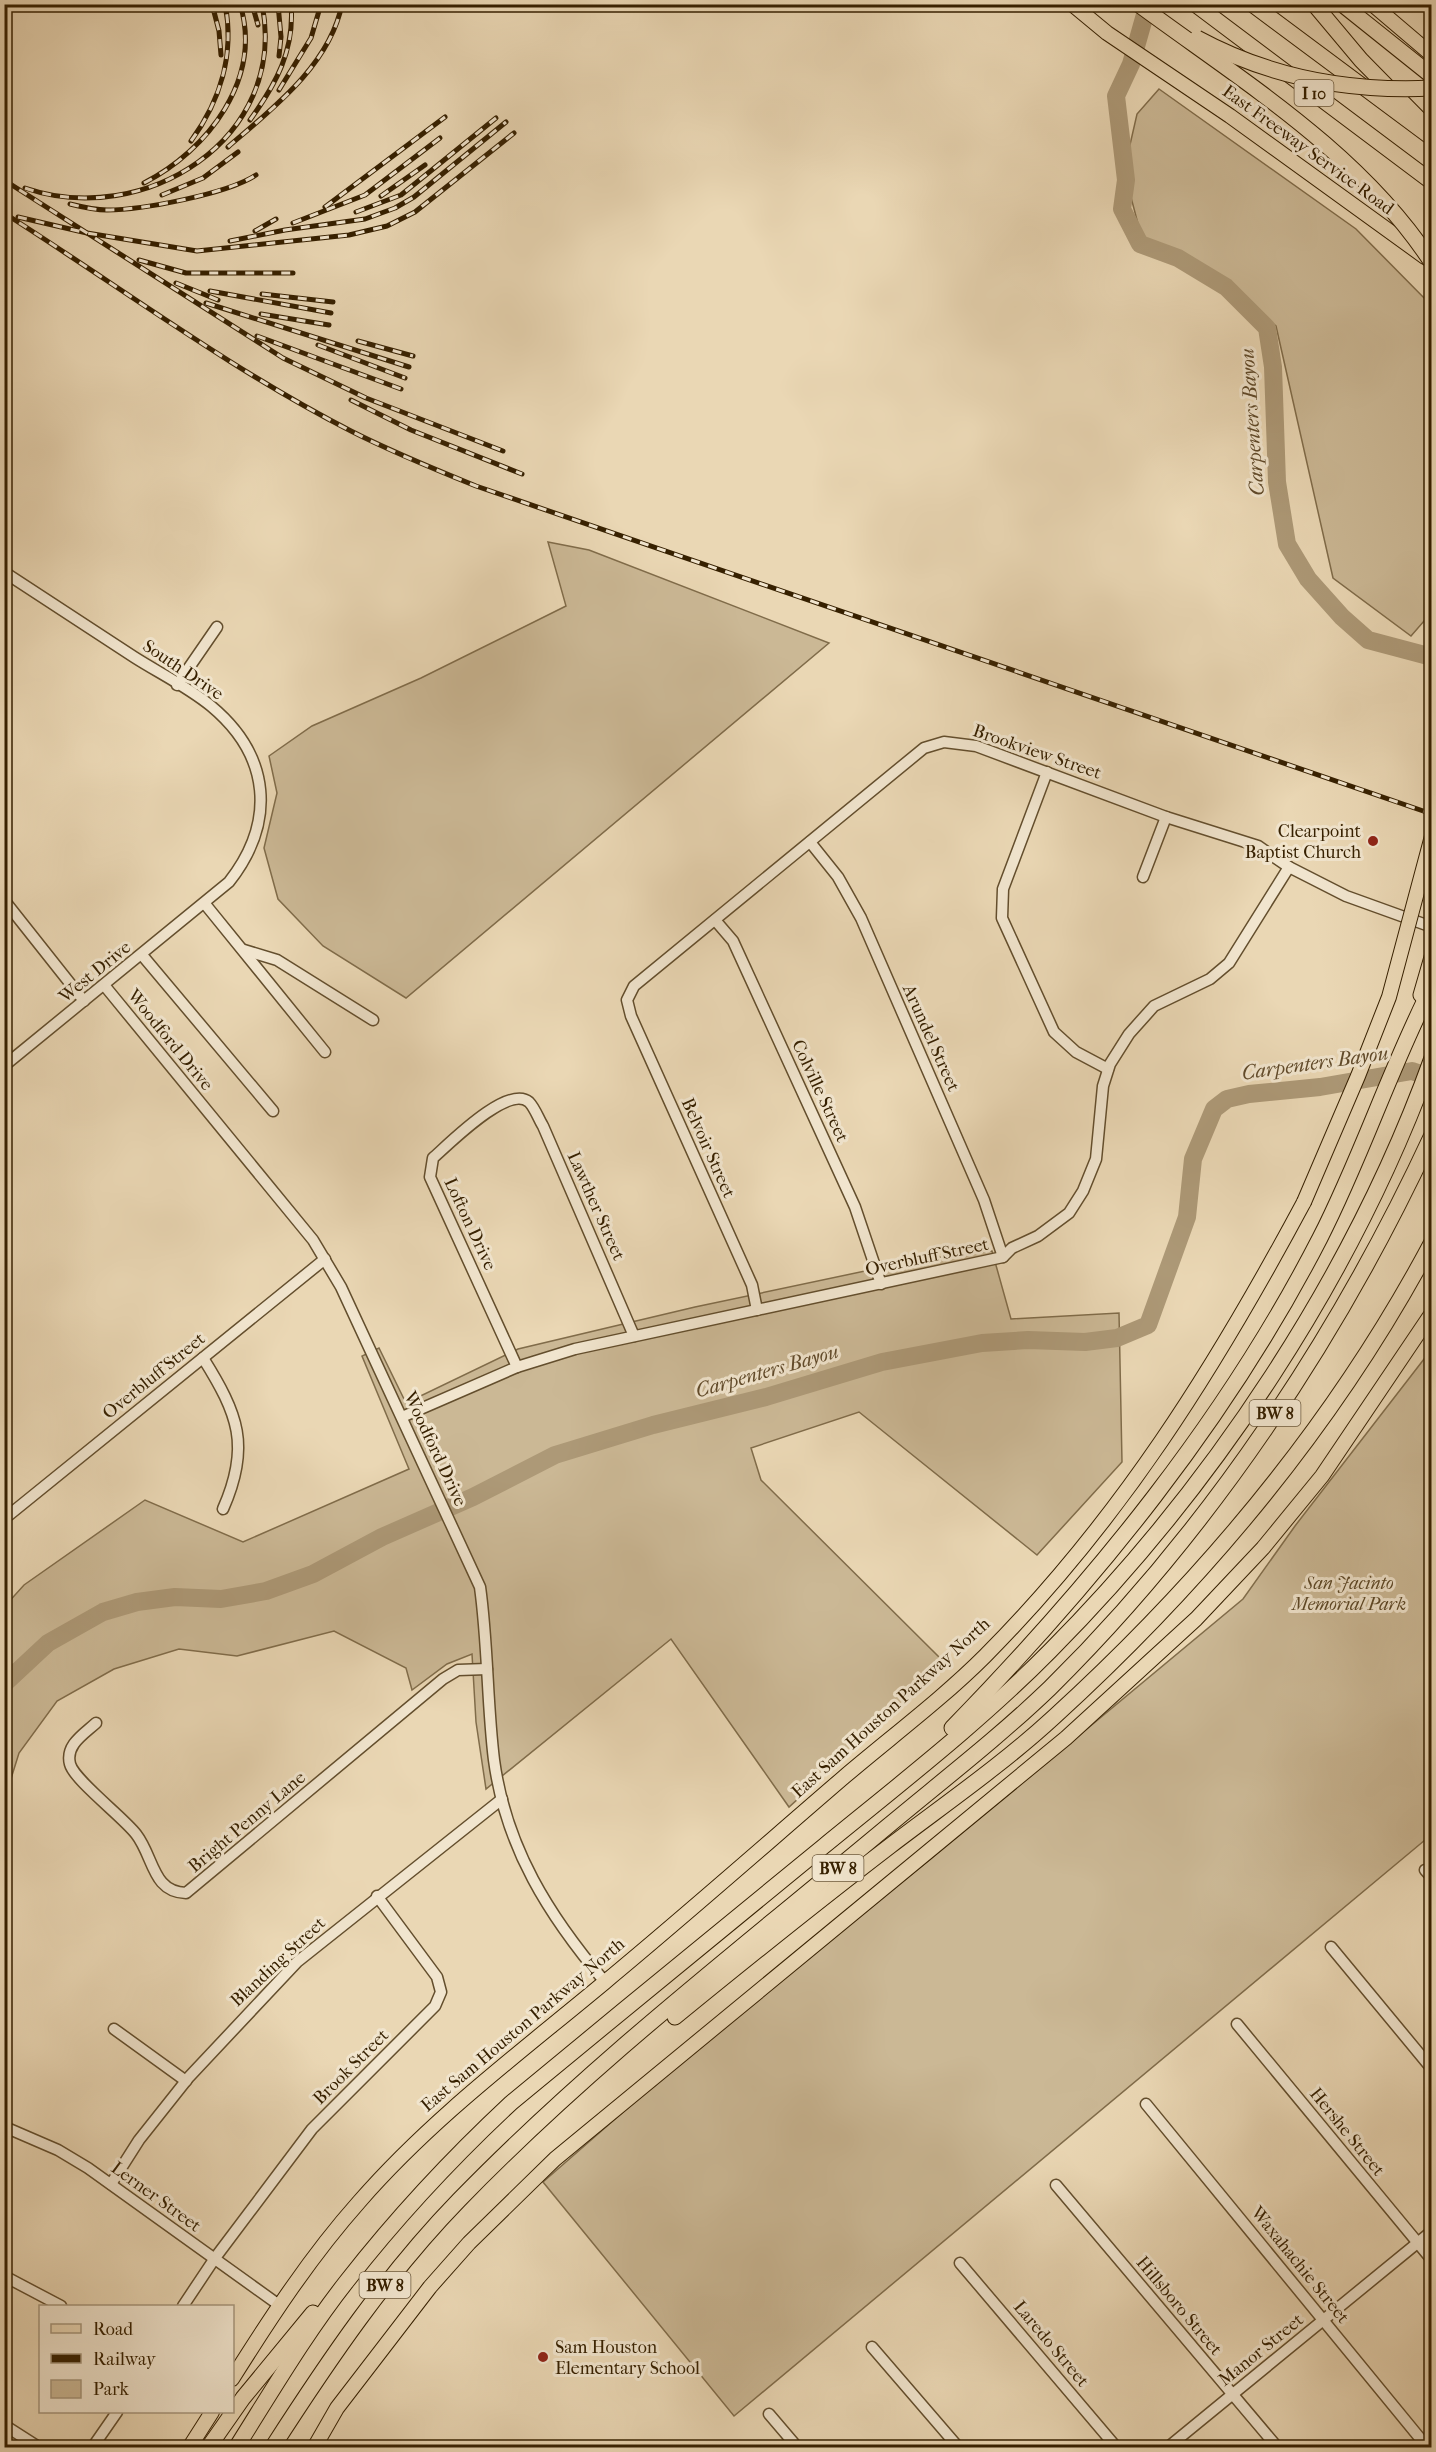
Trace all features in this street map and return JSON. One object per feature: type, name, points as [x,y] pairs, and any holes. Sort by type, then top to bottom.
[{"type":"highway","points":[[1139,4],[1218,49],[1287,74],[1375,88],[1431,88]]},
{"type":"highway","points":[[1139,4],[1349,165],[1385,200],[1429,260]]},
{"type":"highway","name":"I 10","points":[[1195,4],[1431,182]]},
{"type":"highway","name":"I 10","points":[[1252,4],[1431,138]]},
{"type":"highway","points":[[1314,4],[1361,60],[1431,132]]},
{"type":"highway","points":[[1342,4],[1431,76]]},
{"type":"highway","points":[[1412,1025],[1431,957]]},
{"type":"highway","points":[[873,1806],[987,1692],[1093,1574],[1147,1508],[1222,1406],[1263,1340],[1335,1208],[1370,1131],[1412,1025],[1431,986]]},
{"type":"highway","name":"BW 8","points":[[236,2448],[310,2331],[387,2231],[436,2175],[511,2103],[873,1806],[979,1716],[1049,1652],[1134,1559],[1250,1410],[1319,1298],[1364,1214],[1413,1108],[1431,1059]]},
{"type":"highway","name":"BW 8","points":[[272,2448],[326,2366],[398,2269],[456,2203],[520,2141],[647,2027],[1014,1721],[1081,1655],[1152,1576],[1236,1469],[1287,1396],[1342,1307],[1386,1227],[1431,1135]]},
{"type":"highway","points":[[520,2141],[802,1914],[1052,1719],[1187,1584],[1285,1466],[1353,1372],[1431,1242]]},
{"type":"highway","points":[[234,2413],[280,2350],[387,2231]]},
{"type":"highway","points":[[208,2448],[234,2413]]},
{"type":"main road","name":"East Freeway Service Road","points":[[1072,4],[1107,33],[1171,75],[1429,260]]},
{"type":"main road","points":[[1372,4],[1431,55]]},
{"type":"main road","points":[[1385,4],[1390,21]]},
{"type":"main road","name":"East Sam Houston Parkway North","points":[[234,2376],[279,2305],[360,2201],[424,2135],[496,2069],[604,1982],[984,1658],[1080,1552],[1134,1482],[1181,1412],[1252,1300],[1304,1202],[1359,1076],[1389,997],[1418,895],[1431,836]]},
{"type":"main road","name":"BW 8","points":[[314,2448],[337,2408],[430,2287],[469,2242],[555,2159],[1066,1738],[1196,1619],[1263,1548],[1322,1476],[1431,1313]]},
{"type":"main road","points":[[189,2448],[211,2413]]},
{"type":"street","name":"South Drive","points":[[4,573],[211,706],[240,736],[253,761],[261,794],[259,826],[246,857],[229,882],[206,904]]},
{"type":"street","points":[[177,685],[217,627]]},
{"type":"street","name":"Brookview Street","points":[[627,1000],[634,986],[924,748],[933,744],[965,743],[1166,817],[1258,846],[1288,867],[1346,896],[1431,927]]},
{"type":"street","points":[[1047,772],[1003,889],[1002,918],[1049,1025],[1076,1052],[1108,1069]]},
{"type":"street","points":[[1143,877],[1166,817]]},
{"type":"street","name":"Arundel Street","points":[[810,842],[838,877],[861,918],[984,1200],[1003,1257]]},
{"type":"street","name":"Overbluff Street","points":[[402,1418],[517,1367],[634,1336],[1003,1257],[1012,1248],[1038,1236],[1069,1213],[1086,1186],[1096,1159],[1102,1086],[1108,1069],[1129,1034],[1154,1006],[1210,979],[1229,963],[1288,867]]},
{"type":"street","points":[[4,900],[84,1001]]},
{"type":"street","points":[[206,904],[325,1052]]},
{"type":"street","name":"West Drive","points":[[4,1066],[206,904]]},
{"type":"street","name":"Colville Street","points":[[715,920],[733,941],[855,1207],[881,1284]]},
{"type":"street","points":[[244,950],[277,960],[373,1020]]},
{"type":"street","points":[[142,955],[273,1111]]},
{"type":"street","name":"Woodford Drive","points":[[104,985],[313,1240],[341,1287],[480,1587],[494,1762],[502,1799],[529,1872],[545,1905],[568,1938],[604,1982]]},
{"type":"street","name":"Belvoir Street","points":[[627,1000],[631,1016],[752,1285],[758,1310]]},
{"type":"street","name":"Lawther Street","points":[[518,1098],[528,1102],[543,1126],[634,1336]]},
{"type":"street","name":"Lofton Drive","points":[[517,1367],[430,1177],[429,1167],[433,1158],[498,1103],[518,1098]]},
{"type":"street","name":"Overbluff Street","points":[[4,1519],[325,1259]]},
{"type":"street","points":[[203,1358],[225,1395],[237,1430],[239,1454],[236,1477],[223,1509]]},
{"type":"street","name":"Bright Penny Lane","points":[[96,1723],[70,1749],[70,1764],[78,1776],[135,1833],[147,1850],[162,1884],[173,1892],[186,1893],[443,1679],[458,1670],[487,1669]]},
{"type":"street","name":"Blanding Street","points":[[111,2184],[139,2140],[186,2081],[215,2047],[297,1962],[377,1896],[502,1799]]},
{"type":"street","name":"Brook Street","points":[[184,2305],[215,2258],[312,2129],[435,2006],[439,1998],[440,1984],[437,1977],[377,1896]]},
{"type":"street","points":[[1331,1947],[1431,2069]]},
{"type":"street","name":"Hershe Street","points":[[1237,2024],[1431,2260]]},
{"type":"street","points":[[114,2029],[186,2081]]},
{"type":"street","name":"Waxahachie Street","points":[[1146,2104],[1428,2448]]},
{"type":"street","name":"Lerner Street","points":[[7,2128],[58,2150],[111,2184],[279,2305]]},
{"type":"street","name":"Hillsboro Street","points":[[1056,2185],[1278,2448]]},
{"type":"street","name":"Manor Street","points":[[1167,2448],[1431,2231]]},
{"type":"street","name":"Laredo Street","points":[[960,2263],[1117,2448]]},
{"type":"street","points":[[4,2276],[57,2305]]},
{"type":"street","points":[[872,2347],[959,2448]]},
{"type":"street","points":[[92,2448],[116,2413]]},
{"type":"street","points":[[769,2414],[798,2448]]},
{"type":"street","points":[[4,2425],[40,2448]]},
{"type":"green space","points":[[1159,89],[1356,229],[1431,305],[1431,613],[1411,636],[1333,578],[1276,326],[1188,258],[1142,239],[1124,171],[1137,114]]},
{"type":"green space","points":[[548,542],[589,550],[829,643],[406,998],[323,946],[278,899],[264,848],[277,793],[269,756],[312,726],[421,678],[566,606]]},
{"type":"green space","points":[[992,1251],[1011,1319],[1119,1313],[1122,1462],[1037,1555],[859,1412],[751,1448],[761,1480],[946,1664],[789,1807],[671,1639],[486,1789],[476,1722],[472,1654],[447,1664],[412,1690],[406,1668],[334,1631],[237,1656],[179,1649],[114,1669],[57,1701],[19,1753],[5,1798],[5,1606],[24,1585],[145,1500],[243,1542],[409,1469],[362,1356],[379,1348],[406,1403],[518,1349],[695,1307],[917,1260]]},
{"type":"green space","name":"San Jacinto Memorial Park","points":[[1431,1350],[1431,1835],[734,2416],[543,2182],[725,2023],[927,1862],[1243,1599],[1295,1526]]},
{"type":"waterway","name":"Carpenters Bayou","points":[[1148,4],[1131,64],[1116,96],[1126,180],[1122,209],[1140,244],[1178,258],[1226,287],[1267,328],[1273,367],[1277,482],[1287,544],[1308,579],[1342,617],[1368,640],[1432,657]]},
{"type":"waterway","name":"Carpenters Bayou","points":[[4,1684],[48,1643],[103,1612],[137,1602],[175,1597],[221,1599],[266,1591],[313,1574],[382,1537],[473,1497],[555,1455],[653,1425],[766,1397],[882,1362],[982,1343],[1028,1340],[1085,1342],[1117,1338],[1148,1325],[1187,1217],[1193,1159],[1214,1109],[1227,1099],[1249,1094],[1320,1087],[1412,1071],[1432,1078]]},
{"type":"railway","points":[[212,4],[219,31],[221,55]]},
{"type":"railway","points":[[191,141],[210,110],[223,76],[228,41],[225,4]]},
{"type":"railway","points":[[144,183],[189,152],[209,132],[225,109],[237,85],[244,59],[245,32],[240,4]]},
{"type":"railway","points":[[252,4],[258,25]]},
{"type":"railway","points":[[25,188],[70,197],[116,196],[159,183],[198,162],[230,132],[253,95],[264,52],[262,4]]},
{"type":"railway","points":[[278,4],[281,37],[279,56]]},
{"type":"railway","points":[[250,120],[282,66],[290,36],[291,4]]},
{"type":"railway","points":[[279,90],[311,38],[321,4]]},
{"type":"railway","points":[[228,147],[280,101],[312,66],[325,47],[342,4]]},
{"type":"railway","points":[[325,207],[445,117]]},
{"type":"railway","points":[[356,212],[401,195],[496,118]]},
{"type":"railway","points":[[230,241],[285,230],[365,219],[395,208],[414,197],[506,122]]},
{"type":"railway","points":[[18,217],[87,233],[197,251],[349,235],[387,226],[415,212],[514,133]]},
{"type":"railway","points":[[293,223],[365,195],[440,138]]},
{"type":"railway","points":[[162,195],[203,178],[238,152]]},
{"type":"railway","points":[[381,196],[425,165]]},
{"type":"railway","points":[[70,204],[102,210],[141,207],[184,200],[243,182],[256,175]]},
{"type":"railway","points":[[4,180],[283,358],[366,398],[503,451]]},
{"type":"railway","points":[[4,213],[262,381],[351,431],[429,467],[476,486],[1432,814]]},
{"type":"railway","points":[[255,231],[276,219]]},
{"type":"railway","points":[[139,260],[186,273],[293,273]]},
{"type":"railway","points":[[176,283],[218,300]]},
{"type":"railway","points":[[210,291],[331,313]]},
{"type":"railway","points":[[262,294],[333,302]]},
{"type":"railway","points":[[206,303],[409,367]]},
{"type":"railway","points":[[261,314],[329,325]]},
{"type":"railway","points":[[257,336],[401,389]]},
{"type":"railway","points":[[358,341],[413,356]]},
{"type":"railway","points":[[318,345],[405,378]]},
{"type":"railway","points":[[351,400],[411,430],[522,474]]},
{"type":"place","name":"Clearpoint Baptist Church","points":[[1373,841]]},
{"type":"place","name":"Sam Houston Elementary School","points":[[543,2357]]}]
